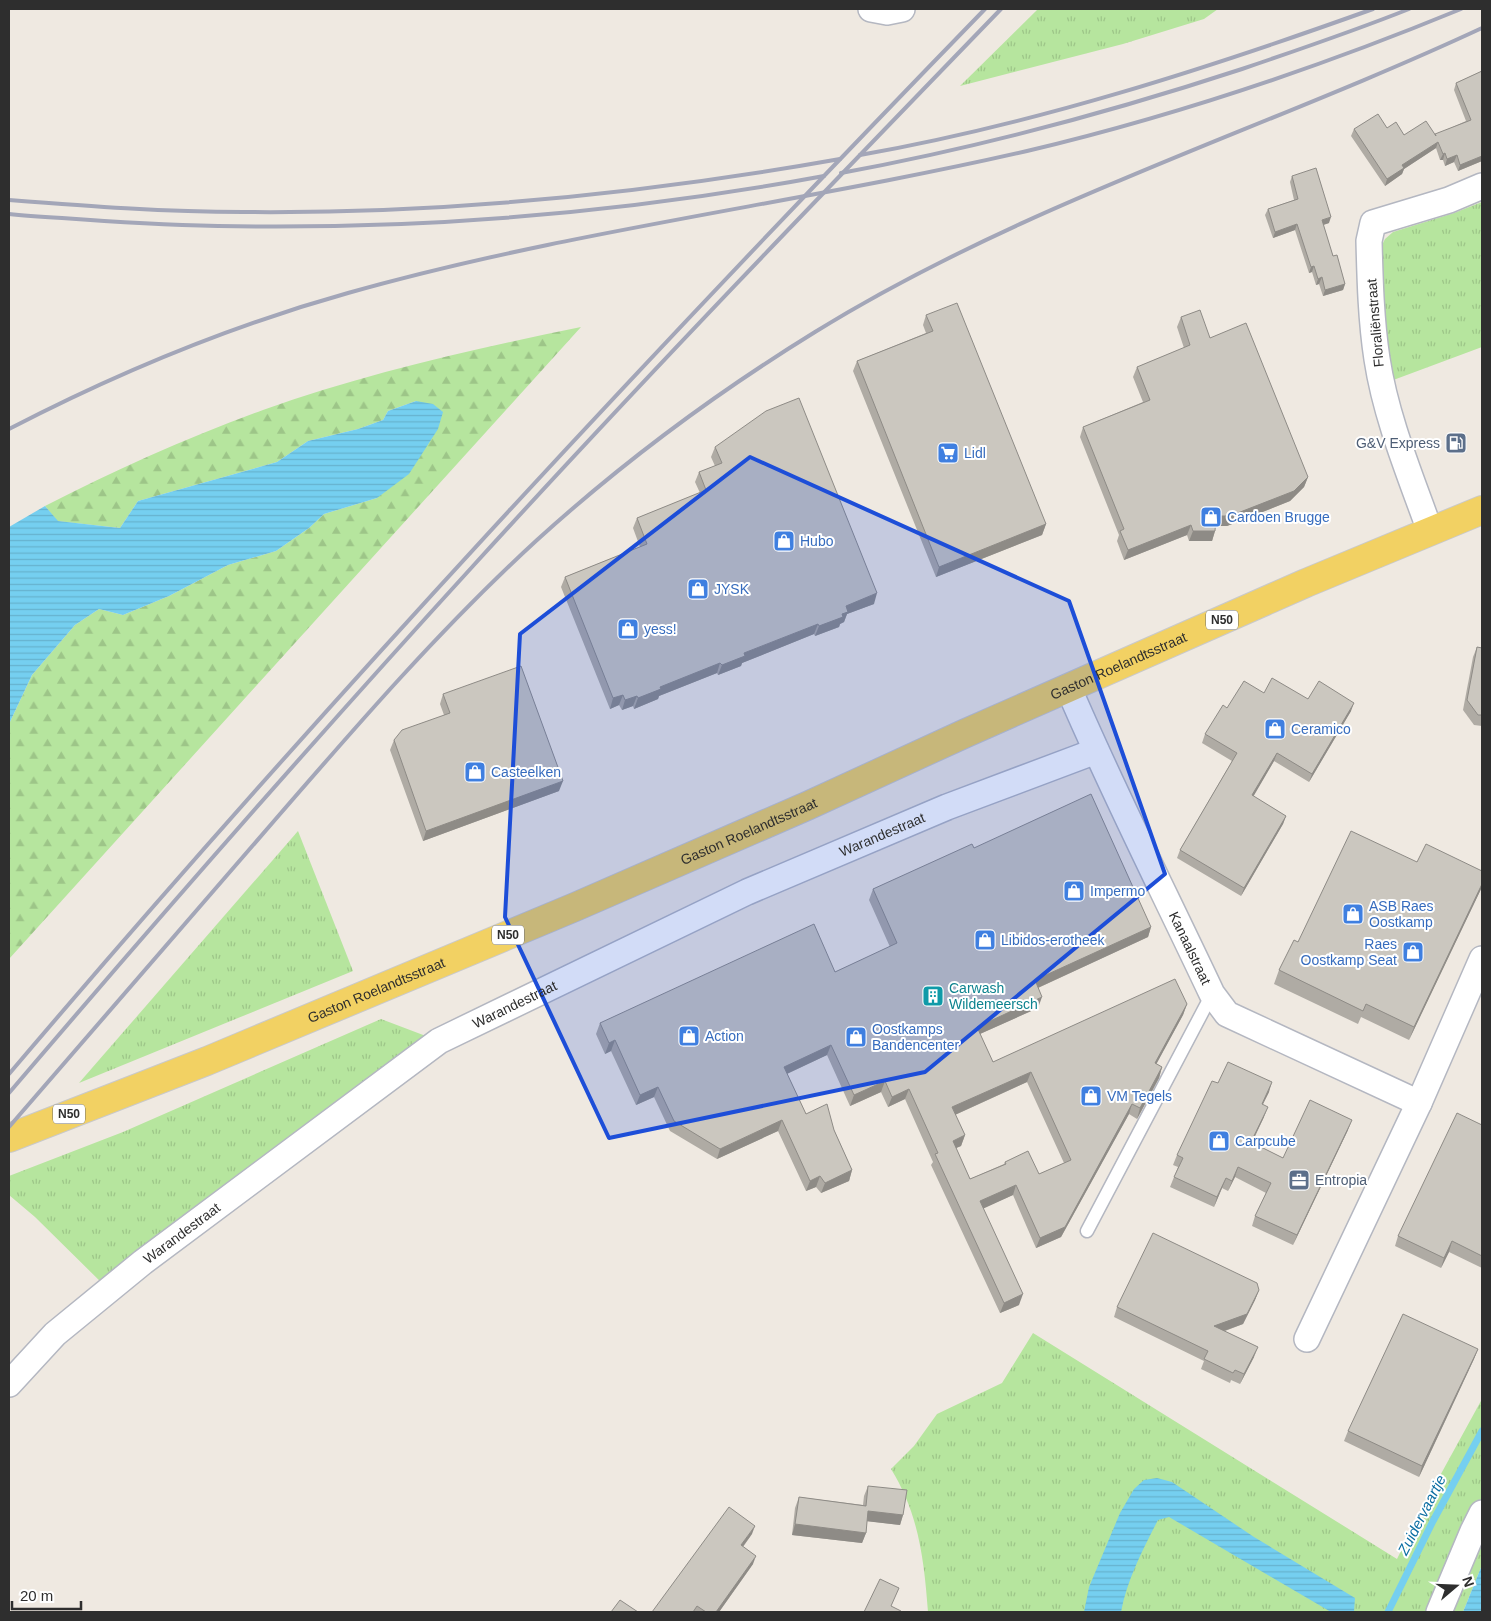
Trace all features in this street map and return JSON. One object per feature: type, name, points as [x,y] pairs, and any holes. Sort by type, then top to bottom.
[{"type":"main road","name":"Gaston Roelandtsstraat","points":[[9,1138],[207,1061],[575,906],[808,806],[966,733],[1306,583],[1482,510]]},
{"type":"street","points":[[871,9],[887,12],[902,9]]},
{"type":"street","name":"Floraliënstraat","points":[[1430,531],[1396,437],[1380,376],[1377,358],[1369,241],[1373,223],[1449,200],[1482,186]]},
{"type":"street","name":"Kanaalstraat","points":[[1069,689],[1096,751],[1212,994],[1227,1014],[1419,1103]]},
{"type":"street","name":"Warandestraat","points":[[9,1384],[55,1334],[143,1262],[439,1040],[747,892],[947,807],[1096,751]]},
{"type":"street","points":[[1307,1339],[1419,1103],[1482,959]]},
{"type":"street","points":[[1439,1612],[1472,1531],[1482,1513]]},
{"type":"lane","points":[[1087,1231],[1212,994]]},
{"type":"highlighted area","points":[[750,457],[1069,601],[1165,874],[925,1072],[609,1138],[505,917],[520,634]]},
{"type":"green space","points":[[1038,9],[1218,9],[1204,19],[1123,44],[960,86]]},
{"type":"green space","points":[[1482,202],[1482,347],[1388,382],[1381,287],[1382,245],[1385,239],[1393,232]]},
{"type":"green space","points":[[581,327],[9,959],[9,724],[32,675],[75,625],[99,609],[123,615],[169,596],[228,565],[276,551],[309,528],[324,514],[377,498],[416,401],[388,411],[383,420],[358,429],[308,441],[277,462],[138,501],[120,528],[57,521],[45,506],[125,467],[263,410],[381,373]]},
{"type":"green space","points":[[298,831],[353,971],[79,1083]]},
{"type":"green space","points":[[381,1019],[439,1041],[109,1290],[35,1217],[9,1195],[9,1176],[123,1132]]},
{"type":"green space","points":[[1033,1333],[1397,1559],[1419,1514],[1482,1399],[1482,1565],[1463,1612],[928,1612],[919,1538],[908,1503],[891,1469],[914,1446],[937,1414],[1002,1383]]},
{"type":"water","points":[[416,401],[433,404],[443,412],[438,429],[409,474],[377,498],[324,514],[309,528],[276,551],[228,565],[169,596],[123,615],[99,609],[75,625],[32,675],[9,724],[9,527],[45,506],[58,521],[120,528],[138,501],[277,462],[308,441],[358,429],[383,420],[388,411]]},
{"type":"water","points":[[1157,1478],[1172,1482],[1254,1537],[1355,1598],[1354,1612],[1331,1612],[1169,1517],[1158,1520],[1152,1531],[1131,1576],[1121,1612],[1084,1612],[1089,1587],[1120,1513],[1134,1489],[1144,1480]]},
{"type":"water","points":[[1482,1565],[1482,1612],[1463,1612]]},
{"type":"building","points":[[1482,71],[1482,156],[1460,165],[1457,155],[1447,159],[1438,142],[1402,165],[1404,168],[1387,179],[1354,129],[1378,114],[1387,128],[1396,122],[1404,135],[1426,121],[1436,136],[1435,134],[1471,120],[1456,83]]},
{"type":"building","points":[[1316,168],[1331,217],[1322,220],[1333,256],[1337,255],[1345,284],[1325,290],[1322,277],[1318,279],[1314,266],[1311,267],[1297,224],[1275,232],[1268,209],[1298,199],[1292,176]]},
{"type":"building","name":"Lidl","points":[[957,303],[1046,524],[939,567],[857,361],[933,331],[926,315]]},
{"type":"building","points":[[1200,310],[1210,338],[1246,323],[1308,477],[1294,491],[1230,516],[1216,516],[1215,531],[1193,531],[1191,525],[1128,550],[1120,531],[1124,529],[1083,427],[1150,400],[1137,367],[1190,345],[1181,317]]},
{"type":"building","points":[[799,398],[877,593],[846,606],[848,612],[842,614],[843,617],[819,626],[818,624],[744,653],[745,656],[722,665],[720,663],[638,698],[637,696],[625,700],[623,695],[613,698],[565,577],[647,544],[637,518],[706,490],[699,472],[722,463],[715,447],[766,411]]},
{"type":"building","points":[[1477,647],[1482,648],[1482,715],[1478,715],[1467,700]]},
{"type":"building","name":"Casteelken","points":[[521,666],[563,781],[426,831],[394,740],[402,730],[450,713],[443,694]]},
{"type":"building","points":[[1272,678],[1308,699],[1319,681],[1354,703],[1312,774],[1277,753],[1252,795],[1286,816],[1244,888],[1180,850],[1237,753],[1205,734],[1223,705],[1227,708],[1244,681],[1264,693]]},
{"type":"building","points":[[1091,794],[1151,927],[1035,980],[1042,997],[977,1027],[993,1062],[1175,979],[1187,1004],[1155,1063],[1162,1067],[1140,1108],[1132,1104],[1065,1227],[1040,1238],[1016,1185],[980,1201],[1023,1294],[1004,1303],[935,1154],[938,1153],[909,1089],[892,1097],[885,1081],[854,1095],[831,1045],[784,1067],[806,1114],[827,1104],[834,1130],[852,1170],[825,1183],[820,1176],[810,1181],[782,1120],[720,1149],[674,1121],[658,1087],[640,1095],[615,1040],[609,1043],[600,1023],[814,924],[835,972],[897,943],[873,889],[972,844],[974,848]],"holes":[[[1031,1072],[1071,1160],[1039,1174],[1028,1151],[1005,1162],[1006,1164],[970,1179],[953,1141],[965,1135],[952,1107]]]},
{"type":"building","points":[[1351,831],[1417,862],[1426,844],[1482,871],[1482,884],[1414,1027],[1366,1004],[1363,1011],[1279,970],[1294,940],[1298,942]]},
{"type":"building","points":[[1228,1062],[1272,1082],[1262,1104],[1268,1107],[1251,1142],[1283,1158],[1310,1100],[1352,1120],[1297,1235],[1255,1216],[1271,1183],[1238,1167],[1232,1181],[1226,1178],[1217,1197],[1174,1177],[1183,1158],[1177,1155],[1212,1081],[1218,1083]]},
{"type":"building","points":[[1457,1113],[1482,1125],[1482,1256],[1452,1241],[1444,1258],[1398,1236]]},
{"type":"building","points":[[1153,1233],[1257,1283],[1259,1290],[1247,1314],[1214,1326],[1258,1347],[1244,1374],[1235,1370],[1233,1373],[1204,1359],[1208,1351],[1117,1307]]},
{"type":"building","points":[[1403,1314],[1478,1349],[1422,1466],[1348,1431]]},
{"type":"building","points":[[868,1486],[907,1490],[903,1515],[868,1511],[866,1533],[795,1524],[799,1497],[866,1506]]},
{"type":"building","points":[[729,1507],[755,1526],[741,1545],[756,1556],[716,1612],[706,1612],[697,1606],[693,1612],[652,1612]]},
{"type":"building","points":[[880,1579],[899,1588],[891,1606],[901,1612],[864,1612]]},
{"type":"building","points":[[620,1600],[638,1612],[611,1612]]},
{"type":"waterway","name":"Zuidervaartje","points":[[1388,1612],[1433,1521],[1482,1431]]},
{"type":"railway","points":[[9,1074],[246,801],[366,667],[611,401],[985,9]]},
{"type":"railway","points":[[9,1093],[355,696],[473,566],[669,355],[1001,9]]},
{"type":"railway","points":[[860,155],[990,128],[1120,93],[1247,53],[1373,9]]},
{"type":"railway","points":[[841,173],[943,152],[1043,128],[1143,100],[1284,55],[1409,9]]},
{"type":"railway","points":[[9,429],[50,408],[175,352],[260,320],[348,293],[516,252],[942,169],[1082,137],[1247,89],[1355,51],[1461,9]]},
{"type":"railway","points":[[9,1127],[337,748],[434,642],[537,540],[603,483],[671,430],[742,379],[815,332],[895,286],[976,245],[1060,206],[1314,101],[1482,28]]},
{"type":"railway","points":[[9,200],[214,212],[318,212],[393,209],[468,205],[617,192],[840,159]]},
{"type":"railway","points":[[9,214],[120,222],[218,226],[294,227],[446,222],[598,209],[673,200],[824,176]]},
{"type":"place","name":"G&V Express","points":[[1456,443]]},
{"type":"place","name":"Lidl","points":[[948,453]]},
{"type":"place","name":"Cardoen Brugge","points":[[1211,517]]},
{"type":"place","name":"Hubo","points":[[784,541]]},
{"type":"place","name":"JYSK","points":[[698,589]]},
{"type":"place","name":"yess!","points":[[628,629]]},
{"type":"place","name":"Ceramico","points":[[1275,729]]},
{"type":"place","name":"Casteelken","points":[[475,772]]},
{"type":"place","name":"Impermo","points":[[1074,891]]},
{"type":"place","name":"ASB Raes Oostkamp","points":[[1353,914]]},
{"type":"place","name":"Libidos-erotheek","points":[[985,940]]},
{"type":"place","name":"Raes Oostkamp Seat","points":[[1413,952]]},
{"type":"place","name":"Carwash Wildemeersch","points":[[933,996]]},
{"type":"place","name":"Action","points":[[689,1036]]},
{"type":"place","name":"Oostkamps Bandencenter","points":[[856,1037]]},
{"type":"place","name":"VM Tegels","points":[[1091,1096]]},
{"type":"place","name":"Carpcube","points":[[1219,1141]]},
{"type":"place","name":"Entropia","points":[[1299,1180]]}]
